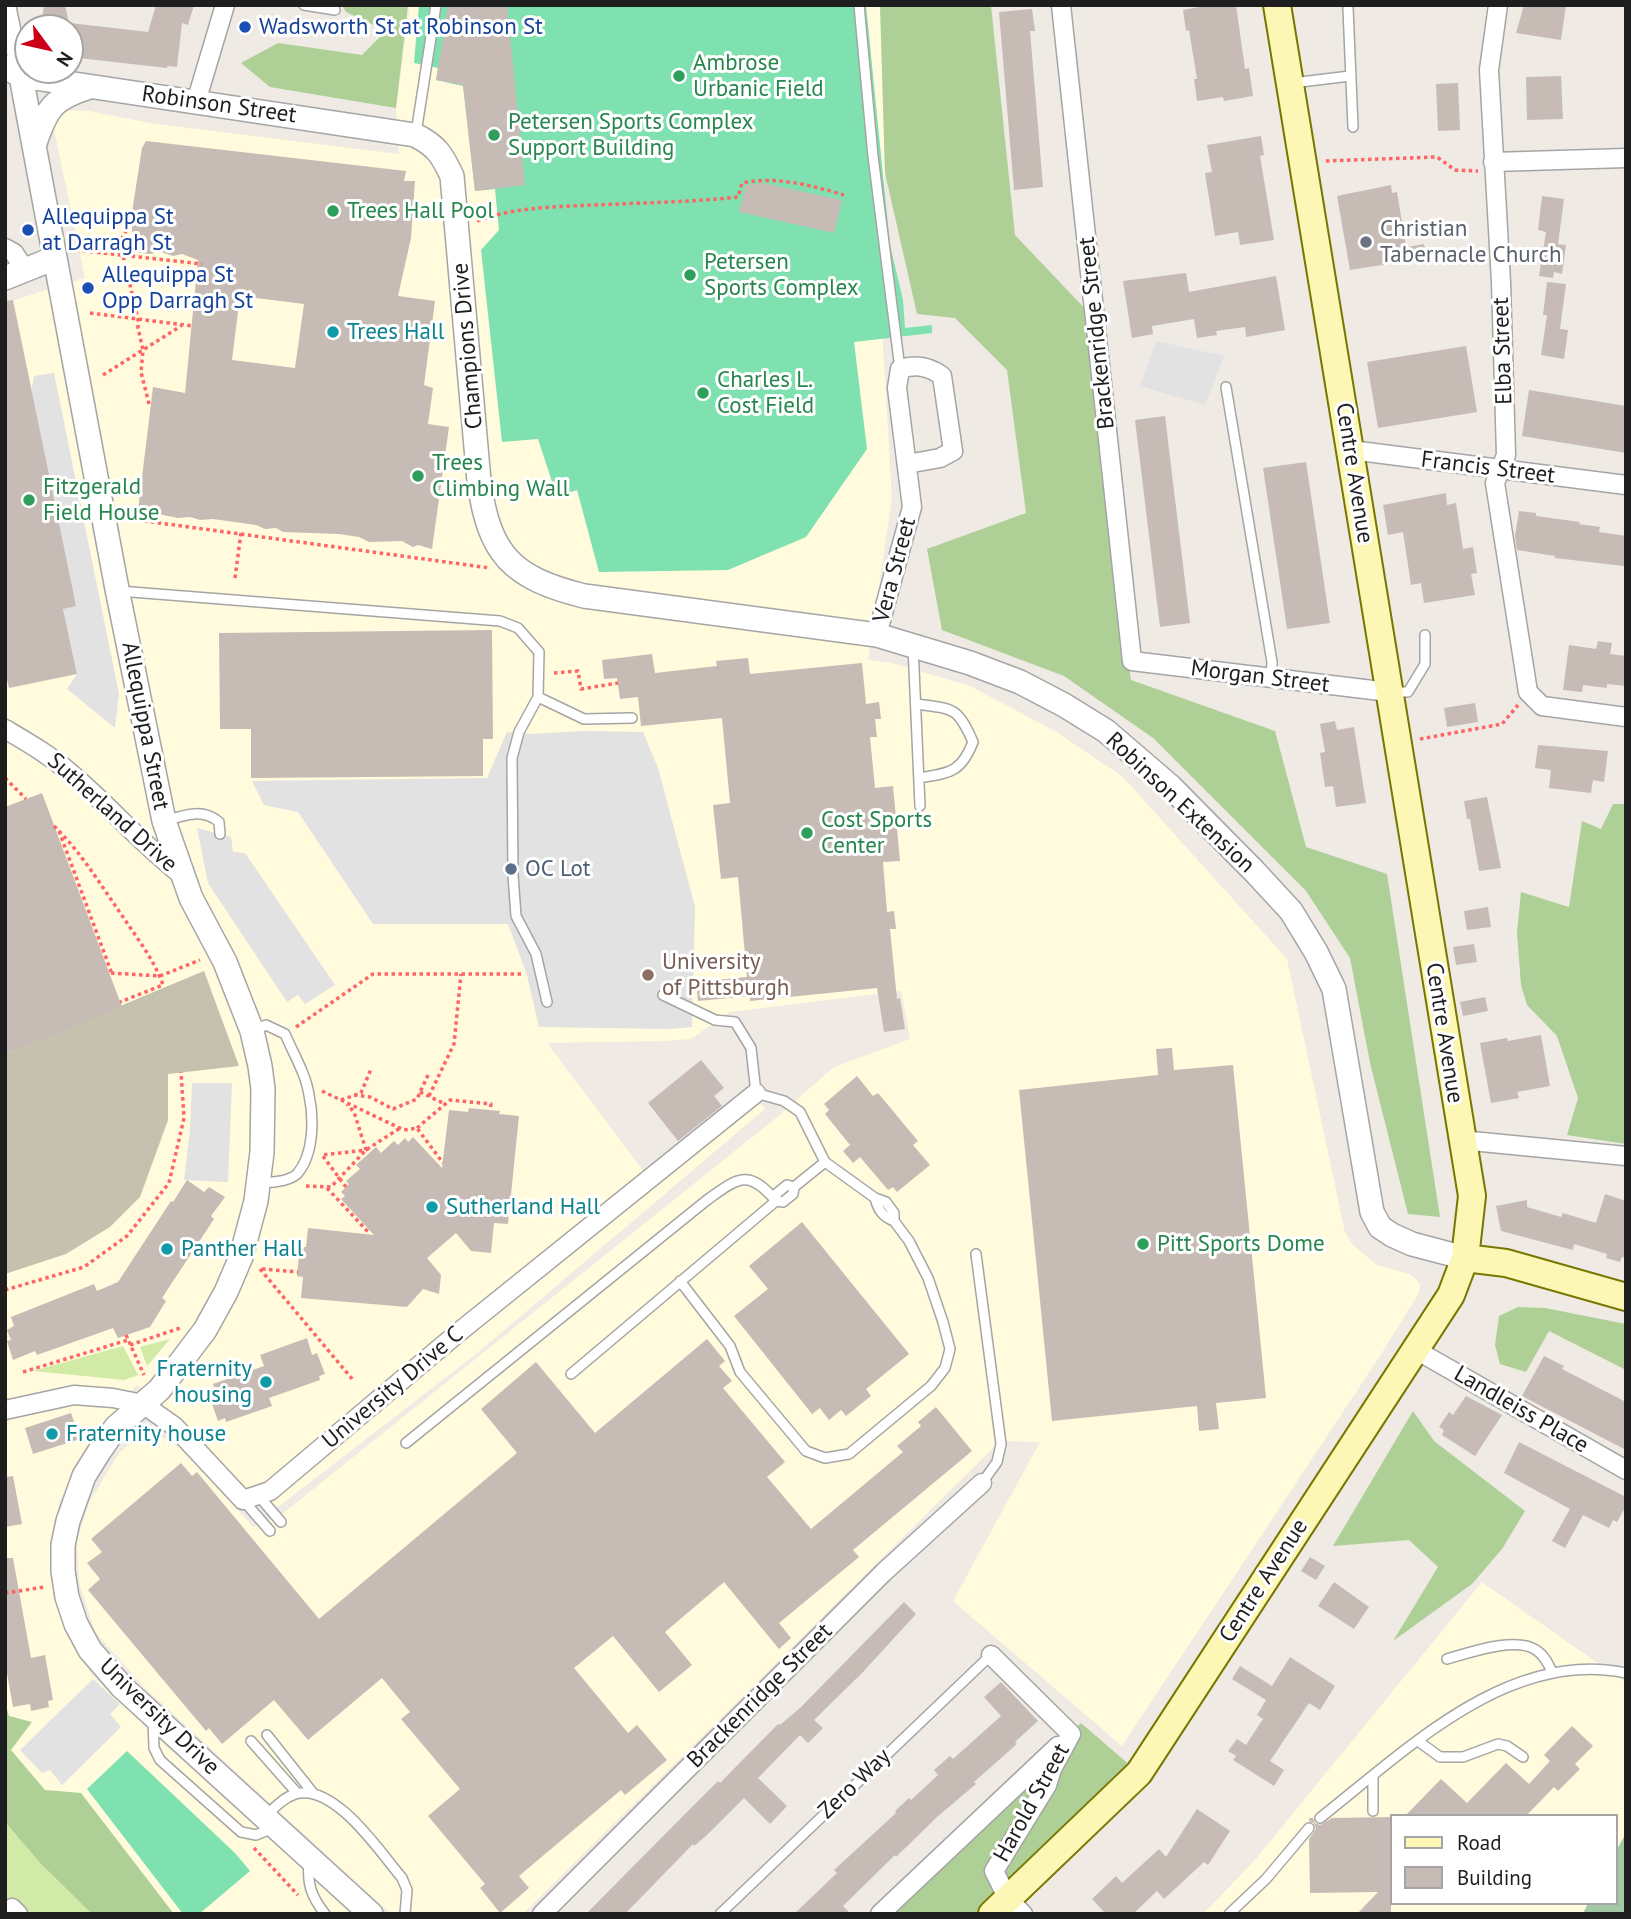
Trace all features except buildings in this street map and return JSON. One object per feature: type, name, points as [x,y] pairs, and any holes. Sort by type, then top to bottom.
[{"type":"main road","name":"Centre Avenue","points":[[1008,1909],[1139,1773],[1451,1295],[1465,1258],[1472,1196],[1277,5]]},
{"type":"main road","points":[[1465,1258],[1506,1263],[1626,1297]]},
{"type":"street","name":"Allequippa Street","points":[[6,5],[13,71],[34,146],[164,821],[191,898],[225,962],[252,1031],[260,1066],[264,1119],[259,1183],[251,1227],[241,1257],[205,1330],[159,1390],[143,1404]]},
{"type":"street","points":[[197,102],[225,5]]},
{"type":"street","name":"Brackenridge Street","points":[[1061,5],[1132,661]]},
{"type":"street","name":"Elba Street","points":[[1498,5],[1489,70],[1487,166],[1501,282],[1506,455],[1495,483],[1528,692]]},
{"type":"street","name":"Robinson Street","points":[[13,71],[424,139]]},
{"type":"street","points":[[34,146],[51,106],[66,94],[91,86]]},
{"type":"street","name":"Champions Drive","points":[[424,139],[443,157],[452,176],[479,481],[496,560]]},
{"type":"street","points":[[1487,166],[1626,158]]},
{"type":"street","points":[[5,248],[14,253],[15,274],[55,258]]},
{"type":"street","points":[[900,369],[930,367],[942,376],[953,451],[940,458],[907,464]]},
{"type":"street","name":"Vera Street","points":[[877,635],[912,507],[897,388],[900,369]]},
{"type":"street","name":"Francis Street","points":[[1351,450],[1626,485]]},
{"type":"street","name":"Robinson Extension","points":[[496,560],[554,589],[584,596],[877,635],[970,663],[1020,682],[1106,731],[1170,786],[1291,911],[1316,952],[1335,989],[1372,1212],[1380,1227],[1392,1236],[1412,1244],[1465,1258]]},
{"type":"street","name":"Morgan Street","points":[[1132,661],[1389,692]]},
{"type":"street","points":[[1528,692],[1542,706],[1626,717]]},
{"type":"street","name":"Sutherland Drive","points":[[5,729],[44,752],[68,771],[153,853],[183,876]]},
{"type":"street","name":"University Drive C","points":[[251,1498],[270,1491],[459,1332],[756,1093]]},
{"type":"street","points":[[1461,1140],[1626,1156]]},
{"type":"street","name":"Landleiss Place","points":[[1416,1350],[1626,1470]]},
{"type":"street","points":[[5,1410],[74,1395],[143,1404],[174,1426],[251,1498]]},
{"type":"street","name":"University Drive","points":[[143,1404],[116,1427],[84,1476],[68,1521],[63,1545],[63,1571],[67,1597],[76,1624],[90,1650],[122,1687],[371,1914]]},
{"type":"street","name":"Brackenridge Street","points":[[542,1914],[884,1572],[982,1483]]},
{"type":"street","name":"Harold Street","points":[[991,1655],[1071,1734],[1052,1769],[1047,1785],[994,1871],[1008,1909]]},
{"type":"street","points":[[880,1914],[1071,1734]]},
{"type":"lane","points":[[304,5],[335,10]]},
{"type":"lane","points":[[424,139],[436,5]]},
{"type":"lane","points":[[859,5],[873,156],[900,369]]},
{"type":"lane","points":[[1348,8],[1353,127]]},
{"type":"lane","points":[[1290,83],[1350,76]]},
{"type":"lane","points":[[1226,387],[1272,662],[1271,678]]},
{"type":"lane","points":[[118,591],[500,621],[518,628],[539,652],[538,696],[519,732],[512,758],[516,916],[536,954],[547,1002]]},
{"type":"lane","points":[[1389,692],[1408,692],[1425,664],[1425,635]]},
{"type":"lane","points":[[914,646],[920,806]]},
{"type":"lane","points":[[538,696],[584,719],[632,718]]},
{"type":"lane","points":[[916,704],[948,708],[962,717],[973,742],[966,760],[948,773],[919,778]]},
{"type":"lane","points":[[164,821],[188,814],[211,815],[219,822],[220,834]]},
{"type":"lane","points":[[663,995],[715,1020],[735,1022],[751,1048],[756,1093],[785,1101],[800,1112],[825,1162],[875,1198],[877,1208],[887,1219],[894,1221],[909,1241],[928,1278],[950,1349],[945,1368],[931,1386],[849,1454],[825,1458],[806,1451],[740,1372],[730,1346],[680,1281]]},
{"type":"lane","points":[[252,1031],[267,1025],[285,1034],[309,1094],[311,1128],[308,1155],[296,1175],[278,1182],[259,1183]]},
{"type":"lane","points":[[776,1201],[776,1194],[787,1185],[794,1187],[825,1162]]},
{"type":"lane","points":[[406,1443],[707,1200],[733,1182],[749,1179],[765,1188],[776,1201]]},
{"type":"lane","points":[[571,1374],[776,1201]]},
{"type":"lane","points":[[976,1254],[1001,1444],[997,1462],[982,1483]]},
{"type":"lane","points":[[251,1498],[281,1522]]},
{"type":"lane","points":[[251,1498],[270,1531]]},
{"type":"lane","points":[[1447,1659],[1482,1649],[1516,1644],[1533,1647],[1544,1656],[1552,1672]]},
{"type":"lane","name":"Zero Way","points":[[720,1914],[991,1655]]},
{"type":"lane","points":[[1320,1818],[1418,1741],[1465,1708],[1532,1676],[1600,1667],[1626,1673]]},
{"type":"lane","points":[[267,1734],[313,1793],[343,1810],[402,1878],[407,1890],[405,1914]]},
{"type":"lane","points":[[251,1741],[297,1793]]},
{"type":"lane","points":[[1418,1741],[1440,1757],[1463,1757],[1499,1744],[1507,1746],[1522,1757]]},
{"type":"lane","points":[[1373,1776],[1373,1811]]},
{"type":"lane","points":[[270,1822],[283,1800],[297,1793],[313,1793]]},
{"type":"lane","points":[[1229,1914],[1266,1879],[1309,1828]]},
{"type":"lane","points":[[310,1857],[307,1883],[315,1902],[325,1914]]},
{"type":"path","points":[[1324,161],[1437,157],[1455,170],[1487,166]]},
{"type":"path","points":[[477,221],[497,214],[543,207],[689,202],[738,197],[742,183],[762,179],[804,183],[844,195]]},
{"type":"path","points":[[130,224],[122,238],[123,255],[138,319],[143,350],[141,372],[149,404]]},
{"type":"path","points":[[76,250],[202,264]]},
{"type":"path","points":[[90,313],[193,326]]},
{"type":"path","points":[[103,375],[182,324]]},
{"type":"path","points":[[132,517],[241,533],[496,560]]},
{"type":"path","points":[[235,578],[241,533]]},
{"type":"path","points":[[555,673],[579,671],[581,689],[618,683]]},
{"type":"path","points":[[1416,740],[1502,724],[1528,692]]},
{"type":"path","points":[[5,778],[26,799]]},
{"type":"path","points":[[120,1002],[163,985],[160,976],[75,848],[56,828],[110,972],[160,976],[200,960]]},
{"type":"path","points":[[296,1027],[373,974],[524,974]]},
{"type":"path","points":[[429,1096],[454,1044],[461,974]]},
{"type":"path","points":[[343,1101],[361,1093],[371,1069]]},
{"type":"path","points":[[5,1290],[84,1267],[127,1236],[169,1183],[184,1118],[181,1073]]},
{"type":"path","points":[[354,1095],[370,1097],[393,1108],[417,1099],[429,1073]]},
{"type":"path","points":[[320,1090],[400,1128],[410,1130],[417,1128],[450,1100],[491,1104],[490,1110]]},
{"type":"path","points":[[421,1092],[445,1104]]},
{"type":"path","points":[[343,1101],[354,1112],[366,1150]]},
{"type":"path","points":[[306,1186],[331,1187],[366,1150],[400,1128]]},
{"type":"path","points":[[417,1128],[443,1163]]},
{"type":"path","points":[[346,1187],[322,1156],[366,1150]]},
{"type":"path","points":[[325,1186],[370,1234]]},
{"type":"path","points":[[253,1268],[298,1272]]},
{"type":"path","points":[[260,1269],[353,1380]]},
{"type":"path","points":[[23,1373],[128,1340],[180,1328]]},
{"type":"path","points":[[128,1340],[146,1380]]},
{"type":"path","points":[[5,1593],[50,1586]]},
{"type":"path","points":[[252,1845],[298,1895]]},
{"type":"shaded area","name":"University of Pittsburgh","points":[[410,5],[880,5],[885,173],[880,294],[892,498],[868,660],[892,663],[970,686],[1055,731],[1123,777],[1287,959],[1345,1232],[1353,1245],[1377,1265],[1409,1274],[1416,1279],[1420,1284],[1419,1293],[1122,1746],[953,1601],[1040,1442],[1000,1441],[523,1914],[391,1914],[146,1689],[95,1632],[79,1583],[77,1541],[89,1503],[119,1453],[146,1429],[184,1449],[253,1527],[281,1515],[777,1117],[834,1067],[910,1039],[901,991],[730,1012],[691,1039],[547,1043],[645,1173],[748,1089],[765,1109],[475,1355],[278,1507],[244,1492],[169,1410],[137,1385],[98,1432],[59,1503],[52,1550],[55,1592],[64,1625],[93,1676],[157,1738],[353,1914],[5,1914],[5,303],[85,278],[50,110],[89,111],[150,123],[399,154],[396,108]]},
{"type":"shaded area","points":[[1156,341],[1224,356],[1205,405],[1140,386]]},
{"type":"shaded area","points":[[54,373],[119,694],[115,728],[67,689],[77,674],[63,609],[31,394],[34,376]]},
{"type":"shaded area","name":"OC Lot","points":[[507,732],[531,734],[643,732],[658,768],[695,907],[692,1027],[539,1027],[527,975],[508,924],[373,924],[298,812],[264,805],[252,781],[487,778]]},
{"type":"shaded area","points":[[197,828],[231,837],[233,852],[245,853],[335,985],[305,1004],[298,995],[287,1002],[208,883]]},
{"type":"shaded area","points":[[204,971],[239,1066],[168,1074],[168,1120],[140,1197],[110,1227],[66,1254],[5,1274],[5,1054]]},
{"type":"shaded area","points":[[192,1083],[232,1083],[228,1182],[184,1180]]},
{"type":"shaded area","points":[[1482,1582],[1626,1683],[1626,1833],[1617,1849],[1617,1814],[1390,1814],[1390,1905],[1587,1905],[1583,1914],[1203,1914],[1254,1861]]},
{"type":"shaded area","points":[[93,1679],[120,1704],[110,1714],[121,1727],[62,1785],[50,1770],[42,1773],[20,1750]]},
{"type":"green space","points":[[342,5],[408,5],[396,108],[270,87],[241,63],[278,43],[362,55],[386,31],[346,12]]},
{"type":"green space","name":"Petersen Sports Complex","points":[[419,5],[866,5],[890,245],[903,300],[905,328],[932,325],[932,333],[854,342],[867,449],[806,537],[728,570],[599,572],[577,490],[557,497],[538,439],[502,442],[481,250],[499,230],[495,189],[475,191],[463,86],[436,80],[438,68],[414,63]]},
{"type":"green space","points":[[880,5],[991,5],[1015,235],[1090,314],[1101,472],[1131,680],[1275,731],[1306,847],[1387,874],[1440,1217],[1408,1214],[1370,1063],[1350,958],[1306,891],[1153,738],[1064,676],[942,630],[927,549],[1026,513],[1007,370],[955,318],[917,314],[885,173]]},
{"type":"green space","points":[[1613,804],[1626,804],[1626,1144],[1567,1135],[1578,1098],[1557,1036],[1527,1005],[1521,985],[1517,933],[1521,892],[1569,907],[1582,821],[1601,829]]},
{"type":"green space","points":[[1518,1307],[1545,1308],[1626,1324],[1626,1370],[1549,1331],[1526,1372],[1500,1364],[1495,1345],[1499,1316]]},
{"type":"green space","points":[[170,1339],[147,1366],[140,1347]]},
{"type":"green space","points":[[123,1346],[138,1375],[124,1380],[33,1371]]},
{"type":"green space","points":[[1413,1411],[1434,1441],[1525,1511],[1502,1549],[1472,1584],[1393,1641],[1438,1567],[1409,1540],[1333,1546]]},
{"type":"green space","points":[[5,1703],[9,1716],[32,1722],[11,1750],[45,1790],[81,1793],[174,1914],[92,1914],[41,1864],[5,1822]]},
{"type":"green space","points":[[1081,1723],[1139,1773],[1009,1898],[1026,1914],[880,1914]]},
{"type":"green space","points":[[127,1751],[236,1854],[250,1871],[199,1914],[183,1914],[87,1789]]},
{"type":"green space","points":[[5,1822],[41,1864],[92,1914],[5,1914]]},
{"type":"green space","points":[[1626,1833],[1626,1914],[1583,1914],[1587,1905],[1617,1905],[1617,1849]]},
{"type":"place","name":"Wadsworth St at Robinson St","points":[[245,27]]},
{"type":"place","name":"Ambrose Urbanic Field","points":[[679,76]]},
{"type":"place","name":"Petersen Sports Complex Support Building","points":[[494,135]]},
{"type":"place","name":"Trees Hall Pool","points":[[333,211]]},
{"type":"place","name":"Allequippa St at Darragh St","points":[[28,230]]},
{"type":"place","name":"Christian Tabernacle Church","points":[[1366,242]]},
{"type":"place","name":"Petersen Sports Complex","points":[[690,275]]},
{"type":"place","name":"Allequippa St Opp Darragh St","points":[[88,288]]},
{"type":"place","name":"Trees Hall","points":[[333,332]]},
{"type":"place","name":"Charles L. Cost Field","points":[[703,393]]},
{"type":"place","name":"Trees Climbing Wall","points":[[418,476]]},
{"type":"place","name":"Fitzgerald Field House","points":[[29,500]]},
{"type":"place","name":"Cost Sports Center","points":[[807,833]]},
{"type":"place","name":"OC Lot","points":[[511,869]]},
{"type":"place","name":"University of Pittsburgh","points":[[648,975]]},
{"type":"place","name":"Sutherland Hall","points":[[432,1207]]},
{"type":"place","name":"Pitt Sports Dome","points":[[1143,1244]]},
{"type":"place","name":"Panther Hall","points":[[167,1249]]},
{"type":"place","name":"Fraternity housing","points":[[266,1382]]},
{"type":"place","name":"Fraternity house","points":[[52,1434]]}]
